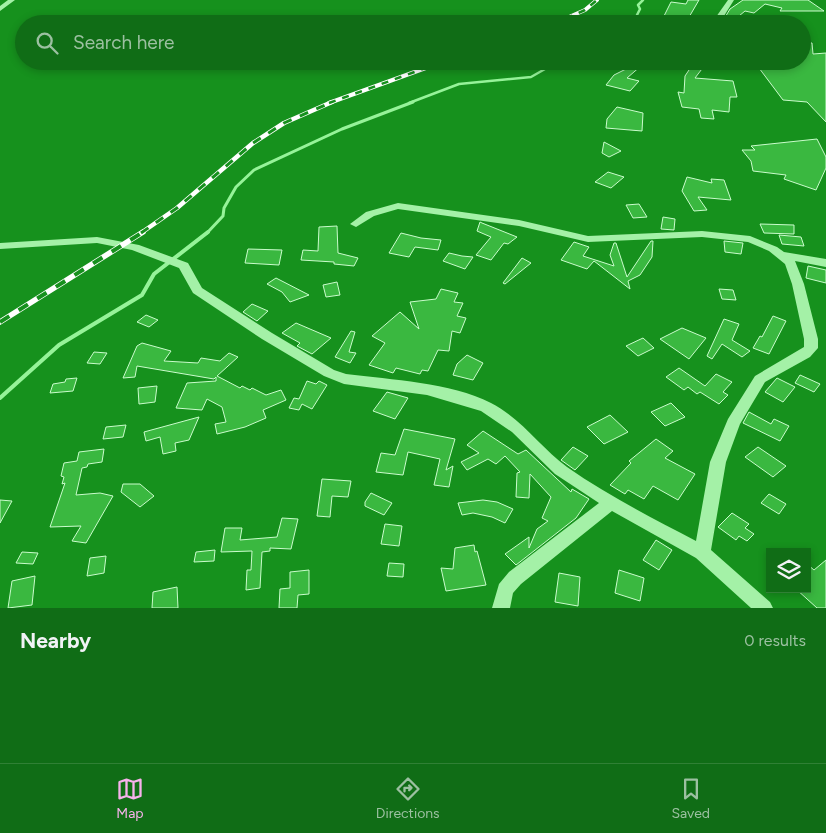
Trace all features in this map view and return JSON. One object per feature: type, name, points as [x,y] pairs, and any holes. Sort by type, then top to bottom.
[{"type":"street","points":[[0,9],[12,0]]},
{"type":"street","points":[[721,15],[731,0]]},
{"type":"street","points":[[356,224],[370,214],[398,206],[519,223],[588,239],[692,234],[728,235],[750,239],[784,255],[826,263]]},
{"type":"street","points":[[0,246],[106,241],[135,247],[184,266],[197,290],[268,336],[329,372],[351,380],[427,390],[486,407],[517,428],[560,470],[611,503],[702,553],[722,568],[764,608]]},
{"type":"street","points":[[702,553],[718,462],[733,423],[760,379],[806,354],[811,348],[811,339],[794,269],[784,255]]},
{"type":"street","points":[[501,608],[505,590],[515,578],[611,503]]},
{"type":"building","points":[[688,0],[699,0],[690,15],[664,15],[671,2],[686,4]]},
{"type":"building","points":[[743,0],[808,0],[824,11],[780,11],[782,8],[765,4],[754,13],[745,11],[740,15],[726,15],[730,9]]},
{"type":"building","points":[[812,43],[813,54],[826,53],[826,122],[807,102],[783,100],[760,70],[811,70]]},
{"type":"building","points":[[624,70],[636,70],[627,78],[639,81],[630,91],[606,85],[614,75]]},
{"type":"building","points":[[689,70],[701,70],[695,78],[733,81],[737,97],[730,97],[729,112],[712,110],[714,119],[701,118],[699,109],[682,107],[678,92],[684,93],[685,76]]},
{"type":"building","points":[[617,107],[643,113],[642,131],[606,128],[607,119]]},
{"type":"building","points":[[817,139],[826,157],[826,168],[816,190],[784,179],[786,175],[753,171],[751,161],[742,150],[755,150],[751,146]]},
{"type":"building","points":[[604,142],[621,151],[609,157],[602,153]]},
{"type":"building","points":[[608,172],[624,177],[611,188],[595,182]]},
{"type":"building","points":[[687,177],[712,183],[711,179],[724,180],[731,200],[698,197],[707,210],[694,211],[682,191]]},
{"type":"building","points":[[639,204],[647,217],[633,218],[626,205]]},
{"type":"building","points":[[663,217],[675,219],[674,230],[661,229]]},
{"type":"building","points":[[480,222],[517,237],[508,244],[504,243],[491,260],[476,255],[491,237],[477,231]]},
{"type":"building","points":[[760,224],[794,225],[794,234],[764,233]]},
{"type":"building","points":[[337,226],[338,253],[358,258],[354,266],[334,264],[334,262],[301,260],[303,250],[318,251],[319,227]]},
{"type":"building","points":[[401,233],[441,240],[438,250],[415,247],[409,257],[389,253]]},
{"type":"building","points":[[779,235],[801,237],[804,246],[782,244]]},
{"type":"building","points":[[651,241],[653,241],[652,257],[640,275],[628,281],[630,289],[594,261],[587,269],[561,260],[574,242],[589,247],[583,256],[614,266],[610,255],[614,243],[616,243],[627,277]]},
{"type":"building","points":[[724,241],[743,243],[741,254],[725,252]]},
{"type":"building","points":[[248,249],[282,250],[279,265],[245,263]]},
{"type":"building","points":[[449,253],[473,257],[465,269],[443,261]]},
{"type":"building","points":[[522,258],[531,263],[505,284],[503,283]]},
{"type":"building","points":[[808,266],[826,270],[826,283],[806,278]]},
{"type":"building","points":[[276,278],[309,295],[290,302],[282,292],[267,284]]},
{"type":"building","points":[[337,282],[340,295],[326,297],[323,285]]},
{"type":"building","points":[[441,289],[458,293],[454,302],[463,303],[457,316],[466,318],[460,333],[452,331],[449,351],[438,350],[428,371],[422,370],[420,374],[396,368],[393,373],[369,365],[385,343],[372,336],[400,312],[419,329],[410,302],[436,299]]},
{"type":"building","points":[[719,289],[733,290],[736,300],[722,299]]},
{"type":"building","points":[[252,304],[268,311],[257,321],[243,312]]},
{"type":"building","points":[[146,315],[158,320],[149,327],[137,322]]},
{"type":"building","points":[[773,316],[786,321],[769,354],[753,348],[760,336],[762,337]]},
{"type":"building","points":[[724,319],[739,324],[732,340],[750,351],[742,357],[722,344],[712,359],[707,356]]},
{"type":"building","points":[[296,323],[331,338],[312,354],[297,346],[300,343],[282,333]]},
{"type":"building","points":[[682,328],[706,338],[689,359],[660,339]]},
{"type":"building","points":[[351,331],[355,332],[349,352],[356,353],[350,363],[335,357]]},
{"type":"building","points":[[643,338],[654,348],[638,356],[626,346]]},
{"type":"building","points":[[142,343],[171,351],[164,361],[198,363],[201,358],[220,361],[229,353],[238,357],[217,376],[240,388],[242,386],[250,390],[252,388],[266,395],[281,390],[286,400],[263,410],[266,418],[245,427],[217,434],[215,424],[226,422],[222,407],[207,399],[202,410],[176,408],[187,383],[216,381],[216,377],[214,379],[137,366],[135,377],[123,378],[137,346]]},
{"type":"building","points":[[94,352],[107,353],[100,364],[87,363]]},
{"type":"building","points":[[467,355],[483,363],[473,380],[453,375],[457,364]]},
{"type":"building","points":[[679,368],[705,386],[716,374],[732,382],[723,392],[728,395],[719,404],[700,392],[697,394],[688,387],[684,390],[666,377]]},
{"type":"building","points":[[800,375],[820,384],[814,392],[795,383]]},
{"type":"building","points":[[77,378],[73,391],[50,393],[53,384],[65,382],[66,379]]},
{"type":"building","points":[[777,378],[795,387],[783,402],[765,392]]},
{"type":"building","points":[[307,381],[316,384],[319,381],[327,385],[312,409],[302,404],[299,410],[289,408],[294,398],[299,399]]},
{"type":"building","points":[[157,386],[155,402],[139,404],[138,388]]},
{"type":"building","points":[[387,392],[408,398],[395,419],[373,411]]},
{"type":"building","points":[[671,403],[685,417],[665,426],[651,412]]},
{"type":"building","points":[[749,412],[771,424],[774,419],[789,426],[780,441],[743,423]]},
{"type":"building","points":[[610,415],[628,432],[604,444],[587,427]]},
{"type":"building","points":[[199,417],[189,440],[175,443],[176,451],[163,454],[160,437],[146,441],[144,432]]},
{"type":"building","points":[[126,425],[123,437],[103,439],[106,427]]},
{"type":"building","points":[[404,429],[455,439],[446,470],[453,466],[449,487],[434,485],[440,459],[408,452],[403,475],[376,472],[381,453],[395,455]]},
{"type":"building","points":[[483,431],[518,454],[526,450],[571,492],[572,489],[589,499],[576,518],[516,565],[505,554],[529,537],[529,548],[537,529],[548,521],[542,518],[551,497],[530,474],[529,498],[516,497],[517,473],[520,472],[505,456],[496,464],[488,459],[467,470],[461,462],[479,453],[467,445]]},
{"type":"building","points":[[656,439],[673,451],[665,458],[695,474],[678,500],[653,486],[644,499],[628,490],[625,494],[610,485],[631,463],[629,461]]},
{"type":"building","points":[[573,447],[588,456],[575,470],[561,460]]},
{"type":"building","points":[[758,447],[786,466],[773,477],[745,457]]},
{"type":"building","points":[[104,449],[102,462],[88,464],[87,467],[82,468],[76,495],[100,493],[113,496],[86,543],[72,541],[81,526],[50,527],[65,483],[62,484],[64,477],[61,476],[64,463],[77,461],[79,452]]},
{"type":"building","points":[[322,479],[351,481],[348,497],[332,496],[330,517],[317,516]]},
{"type":"building","points":[[123,484],[140,484],[154,496],[140,507],[121,492]]},
{"type":"building","points":[[371,493],[392,503],[384,515],[365,506],[365,502]]},
{"type":"building","points":[[769,494],[786,504],[779,514],[761,503]]},
{"type":"building","points":[[0,500],[12,501],[0,523]]},
{"type":"building","points":[[483,500],[497,502],[513,509],[505,523],[492,517],[473,513],[462,515],[458,503]]},
{"type":"building","points":[[732,513],[749,524],[745,528],[754,534],[747,541],[739,536],[736,540],[718,527]]},
{"type":"building","points":[[282,518],[298,519],[291,549],[270,548],[270,551],[262,552],[260,588],[246,590],[247,570],[251,570],[252,551],[221,552],[225,528],[242,528],[240,540],[277,537]]},
{"type":"building","points":[[385,524],[402,526],[399,546],[381,544]]},
{"type":"building","points":[[656,540],[672,550],[659,570],[643,560]]},
{"type":"building","points":[[474,545],[486,585],[446,591],[441,568],[453,569],[455,548]]},
{"type":"building","points":[[215,550],[214,561],[194,562],[196,552]]},
{"type":"building","points":[[22,552],[38,553],[33,564],[16,563]]},
{"type":"building","points":[[106,556],[104,573],[87,576],[90,558]]},
{"type":"building","points":[[826,560],[826,608],[817,608],[800,593],[811,593],[811,567],[814,570]]},
{"type":"building","points":[[389,563],[404,564],[403,577],[387,576]]},
{"type":"building","points":[[309,570],[309,594],[298,595],[297,608],[279,608],[280,589],[290,588],[290,572]]},
{"type":"building","points":[[619,570],[644,578],[640,601],[615,593]]},
{"type":"building","points":[[559,573],[580,577],[578,606],[555,602]]},
{"type":"building","points":[[35,576],[32,605],[8,608],[12,581]]},
{"type":"building","points":[[177,587],[178,608],[152,608],[153,592]]},
{"type":"waterway","points":[[637,15],[640,9],[638,5],[643,0]]},
{"type":"waterway","points":[[409,103],[459,84],[531,77],[543,70]]},
{"type":"waterway","points":[[208,232],[223,216],[224,208],[236,187],[254,170],[342,129],[413,102]]},
{"type":"waterway","points":[[0,398],[59,345],[142,295],[154,274],[208,232]]},
{"type":"railway","points":[[574,15],[585,10],[597,0]]},
{"type":"railway","points":[[329,103],[420,70]]},
{"type":"railway","points":[[141,233],[177,208],[253,143],[284,123],[332,102]]},
{"type":"railway","points":[[0,322],[143,232]]}]
